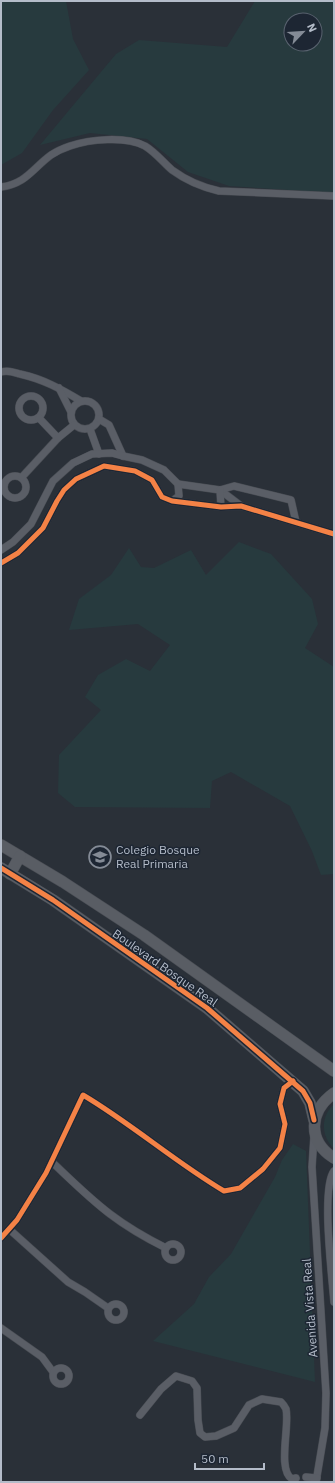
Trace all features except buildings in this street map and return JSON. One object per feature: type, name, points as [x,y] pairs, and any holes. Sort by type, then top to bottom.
[{"type":"street","points":[[1,187],[12,185],[24,179],[51,155],[65,148],[88,142],[120,140],[134,141],[146,147],[172,169],[188,180],[202,187],[219,191],[334,196]]},
{"type":"street","points":[[1,372],[6,371],[36,377],[59,388],[81,402]]},
{"type":"street","points":[[59,388],[71,412],[74,425],[81,429],[90,429],[99,419],[96,406],[89,402],[81,402],[73,407],[71,412]]},
{"type":"street","points":[[38,418],[58,438]]},
{"type":"street","points":[[99,419],[109,425],[123,456]]},
{"type":"street","points":[[22,478],[58,438],[74,425]]},
{"type":"street","points":[[90,429],[99,454]]},
{"type":"street","points":[[1,550],[13,542],[31,524],[53,481],[74,463],[92,454],[112,453],[142,460],[164,470],[178,484],[220,490],[234,486],[291,500],[296,522]]},
{"type":"street","points":[[1,563],[18,554],[43,528],[64,490],[76,479],[104,466],[135,470],[152,480],[162,497],[172,501],[221,508],[241,506]]},
{"type":"street","points":[[172,501],[179,496],[178,484]]},
{"type":"street","points":[[220,490],[241,506],[334,534]]},
{"type":"street","points":[[220,490],[221,508]]},
{"type":"street","name":"Boulevard Bosque Real","points":[[1,845],[63,882],[144,935],[334,1071]]},
{"type":"street","points":[[6,871],[20,856]]},
{"type":"street","name":"Boulevard Bosque Real","points":[[6,871],[53,900],[207,1008],[303,1091],[310,1102],[315,1132]]},
{"type":"street","points":[[1,1238],[17,1220],[46,1173],[83,1095],[107,1109],[199,1177],[224,1191],[240,1188],[263,1169],[280,1148],[285,1124],[280,1104],[284,1088],[293,1081]]},
{"type":"street","points":[[314,1120],[324,1101],[334,1093]]},
{"type":"street","points":[[315,1132],[318,1143],[326,1153],[334,1158]]},
{"type":"street","name":"Avenida Vista Real","points":[[315,1132],[312,1167],[326,1393],[326,1428],[316,1480]]},
{"type":"street","points":[[52,1162],[89,1197],[111,1215],[149,1240],[166,1248]]},
{"type":"street","name":"Avenida Vista Real","points":[[334,1171],[330,1179],[328,1193],[328,1232],[334,1302]]},
{"type":"street","points":[[9,1229],[68,1282],[108,1308]]},
{"type":"street","points":[[1,1328],[42,1357],[53,1372]]},
{"type":"street","points":[[140,1415],[160,1389],[176,1376],[192,1381],[198,1388],[198,1420],[200,1433],[205,1437],[216,1436],[234,1428],[249,1405],[256,1401],[262,1399],[281,1402],[286,1408],[287,1419],[284,1446],[286,1472],[288,1476],[294,1479]]},
{"type":"street","points":[[306,1477],[316,1480]]},
{"type":"green space","points":[[1,1],[66,1],[73,39],[89,70],[53,110],[22,153],[1,165]]},
{"type":"green space","points":[[255,1],[334,1],[334,193],[229,186],[188,172],[147,139],[90,133],[40,145],[116,54],[139,40],[227,47]]},
{"type":"green space","points":[[239,542],[271,554],[312,599],[318,624],[305,648],[334,667],[334,874],[321,875],[312,851],[290,806],[231,772],[212,781],[210,808],[75,807],[58,793],[59,755],[101,710],[85,697],[98,675],[126,659],[150,671],[170,645],[138,624],[69,630],[79,599],[111,575],[129,548],[141,567],[154,568],[191,550],[206,575]]},
{"type":"green space","points":[[334,1104],[334,1149],[327,1138],[324,1121],[329,1109]]},
{"type":"green space","points":[[293,1144],[306,1151],[315,1382],[153,1341],[194,1304],[209,1277],[231,1254],[275,1177],[282,1160]]},
{"type":"cycle path","points":[[1,563],[18,553],[43,528],[64,490],[76,479],[104,466],[135,471],[152,480],[162,497],[172,501],[221,507],[241,506],[334,534]]},
{"type":"cycle path","points":[[1,868],[53,900],[207,1008],[303,1091],[310,1103],[314,1120]]},
{"type":"cycle path","points":[[1,1238],[17,1220],[46,1173],[83,1095],[119,1118],[188,1168],[224,1191],[240,1188],[263,1169],[280,1148],[285,1124],[280,1104],[284,1088],[293,1081]]},
{"type":"place","name":"Colegio Bosque Real Primaria","points":[[100,857]]}]
